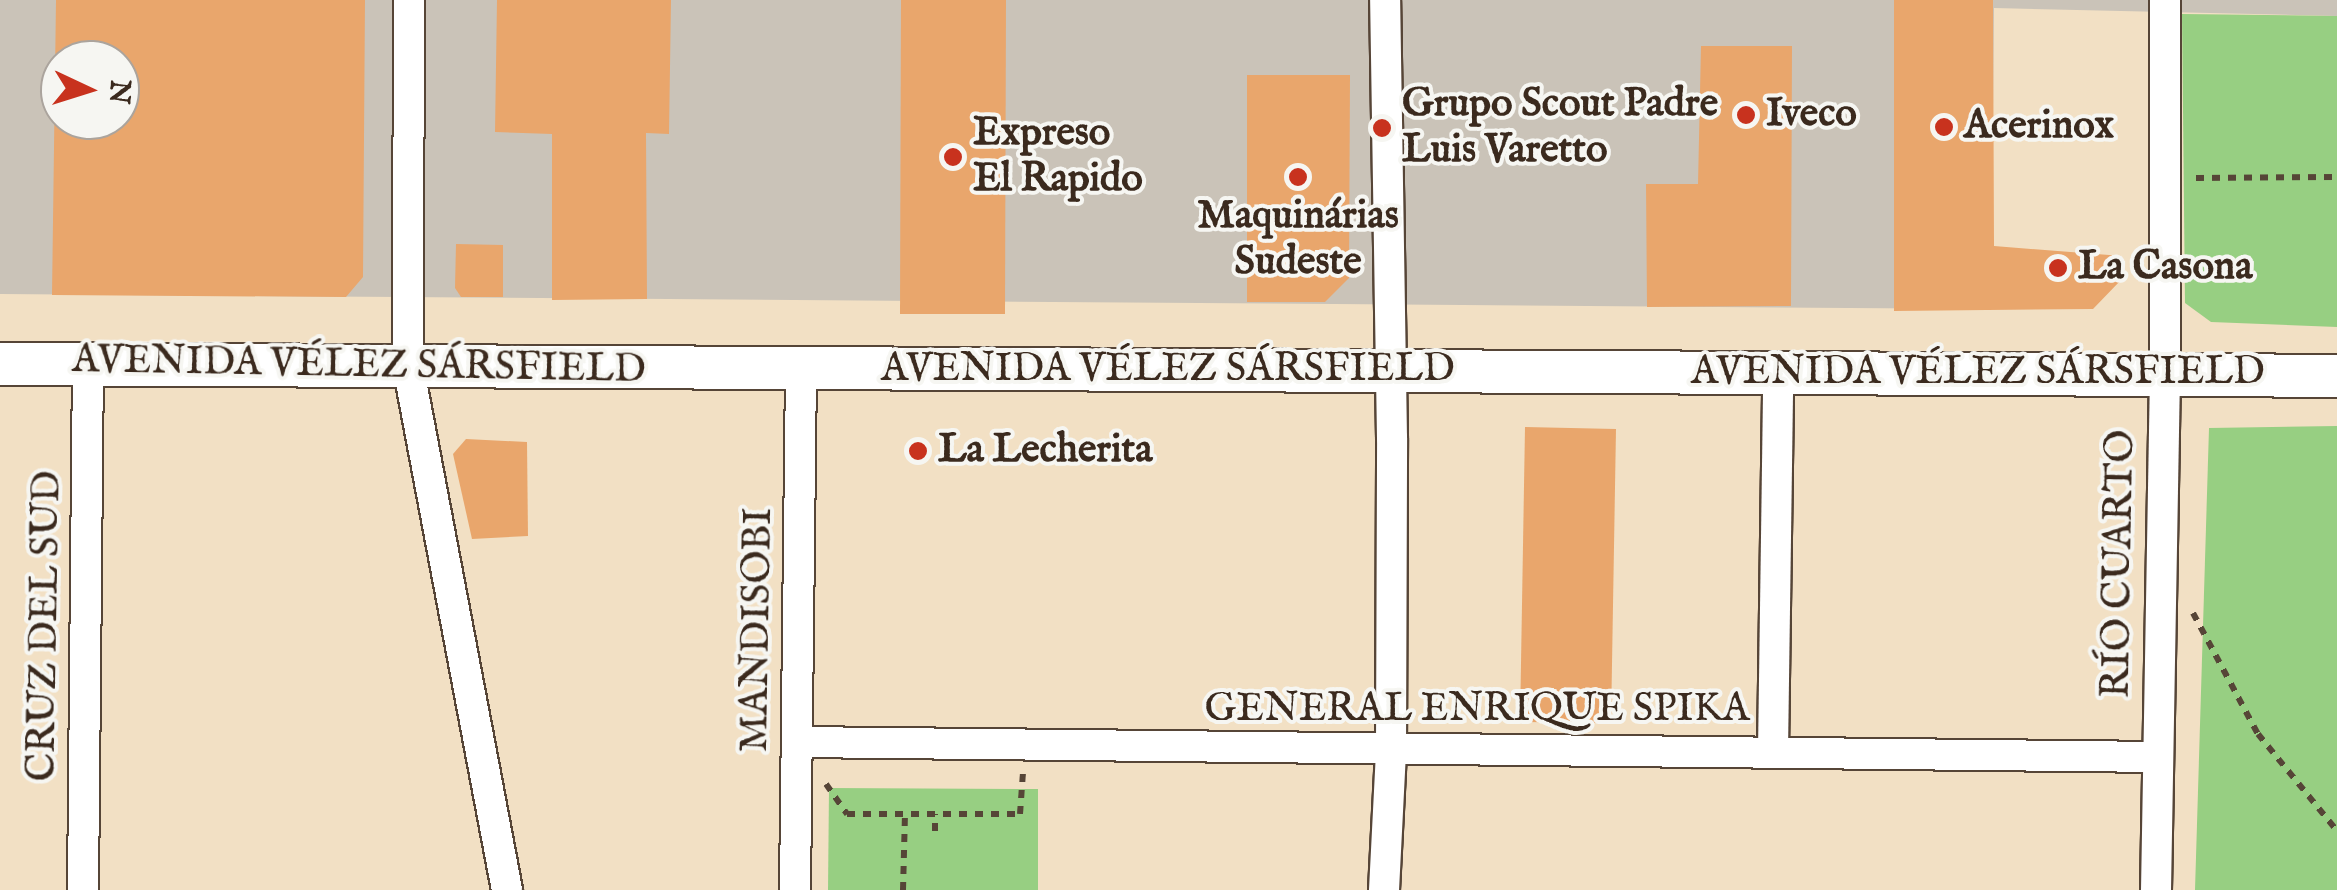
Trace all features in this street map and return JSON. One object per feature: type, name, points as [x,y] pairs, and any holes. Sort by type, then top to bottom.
[{"type":"main road","name":"AVENIDA VÉLEZ SÁRSFIELD","points":[[0,364],[801,371],[1392,368],[2337,376]]},
{"type":"street","points":[[409,0],[408,366],[507,890]]},
{"type":"street","points":[[1384,890],[1391,751],[1392,368],[1385,0]]},
{"type":"street","name":"RÍO CUARTO","points":[[2156,890],[2165,375],[2164,0]]},
{"type":"street","name":"CRUZ DEL SUD","points":[[83,890],[88,363]]},
{"type":"street","name":"MANDISOBI","points":[[796,890],[801,371]]},
{"type":"street","points":[[1773,752],[1778,372]]},
{"type":"street","name":"GENERAL ENRIQUE SPIKA","points":[[797,742],[2156,756]]},
{"type":"path","points":[[2165,178],[2337,177]]},
{"type":"path","points":[[2186,597],[2258,734],[2337,832]]},
{"type":"path","points":[[797,742],[847,814],[1020,814],[1022,745]]},
{"type":"path","points":[[903,890],[904,814]]},
{"type":"path","points":[[936,814],[936,830]]},
{"type":"shaded area","points":[[0,0],[2337,0],[2337,16],[1994,8],[1991,309],[0,294]]},
{"type":"green space","points":[[2182,14],[2337,16],[2337,327],[2211,322],[2185,303]]},
{"type":"green space","points":[[2337,426],[2337,890],[2195,890],[2209,428]]},
{"type":"green space","points":[[829,788],[1038,789],[1038,890],[828,890]]},
{"type":"building","points":[[56,0],[365,0],[363,277],[346,297],[52,295],[54,140],[140,140],[140,40],[55,40]]},
{"type":"building","points":[[497,0],[671,0],[669,134],[646,133],[647,299],[552,300],[552,134],[495,132]]},
{"type":"building","name":"Expreso El Rapido","points":[[901,0],[1006,0],[1005,314],[900,314]]},
{"type":"building","name":"Acerinox","points":[[1894,0],[1993,0],[1994,246],[2122,256],[2121,280],[2093,309],[1894,311]]},
{"type":"building","name":"Iveco","points":[[1701,46],[1792,46],[1791,306],[1647,307],[1646,184],[1698,184]]},
{"type":"building","name":"Maquinárias Sudeste","points":[[1247,75],[1350,75],[1349,278],[1325,302],[1247,302]]},
{"type":"building","points":[[456,244],[503,245],[503,297],[461,297],[455,288]]},
{"type":"building","points":[[1525,427],[1616,429],[1611,723],[1520,722]]},
{"type":"building","points":[[466,439],[527,442],[528,536],[472,539],[453,454]]},
{"type":"place","name":"Iveco","points":[[1746,115]]},
{"type":"place","name":"Acerinox","points":[[1944,127]]},
{"type":"place","name":"Grupo Scout Padre Luis Varetto","points":[[1382,128]]},
{"type":"place","name":"Expreso El Rapido","points":[[953,157]]},
{"type":"place","name":"Maquinárias Sudeste","points":[[1298,177]]},
{"type":"place","name":"La Casona","points":[[2058,268]]},
{"type":"place","name":"La Lecherita","points":[[918,451]]}]
